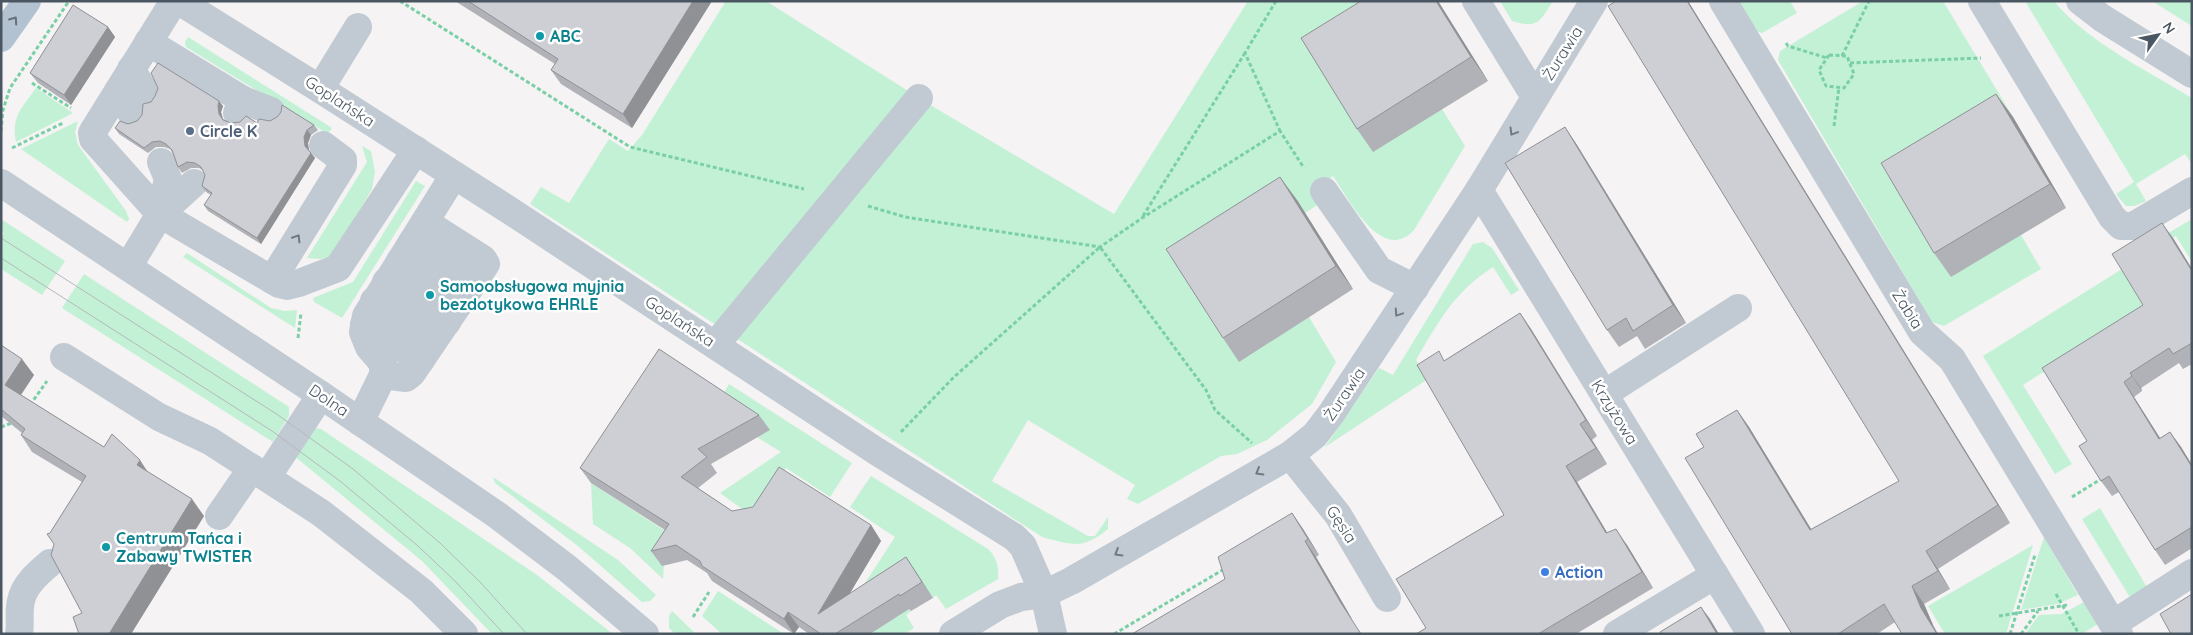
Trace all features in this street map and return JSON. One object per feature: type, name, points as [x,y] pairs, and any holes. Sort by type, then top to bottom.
[{"type":"main road","points":[[1,38],[27,1]]},
{"type":"street","points":[[150,71],[174,1]]},
{"type":"street","name":"Goplańska","points":[[179,1],[416,150],[716,344],[876,451],[1014,537],[1023,546],[1044,594],[1053,634]]},
{"type":"street","points":[[1476,1],[1535,97]]},
{"type":"street","name":"Żurawia","points":[[953,634],[1000,605],[1020,597],[1044,594],[1072,581],[1282,459],[1315,435],[1331,414],[1479,190],[1594,1]]},
{"type":"street","name":"Żabia","points":[[1723,1],[1922,332],[1952,359],[2116,629]]},
{"type":"street","points":[[1982,1],[2112,217],[2121,226],[2133,226],[2192,191]]},
{"type":"street","points":[[2080,1],[2102,18],[2192,74]]},
{"type":"street","points":[[320,89],[358,27]]},
{"type":"street","points":[[124,80],[150,71],[240,107],[271,111]]},
{"type":"street","points":[[187,80],[150,71],[124,80],[88,119],[93,139],[160,214],[272,280],[287,286],[338,268],[416,150]]},
{"type":"street","points":[[716,344],[919,98]]},
{"type":"street","points":[[272,280],[343,165],[343,160],[323,145]]},
{"type":"street","points":[[160,214],[168,179],[162,162]]},
{"type":"street","points":[[360,422],[383,376],[382,363],[369,348],[363,332],[394,272],[454,175]]},
{"type":"street","name":"Dolna","points":[[1,183],[321,395],[497,515],[568,568],[645,634]]},
{"type":"street","points":[[128,267],[160,214],[194,183]]},
{"type":"street","name":"Krzyżowa","points":[[1479,190],[1751,634]]},
{"type":"street","points":[[1324,191],[1379,270],[1414,288]]},
{"type":"street","points":[[383,376],[406,378],[412,373],[486,264],[483,259],[394,272]]},
{"type":"street","points":[[394,272],[468,291]]},
{"type":"street","points":[[394,272],[434,341]]},
{"type":"street","points":[[394,272],[434,341]]},
{"type":"street","points":[[1604,394],[1738,308]]},
{"type":"street","points":[[64,357],[159,417],[210,441],[321,513],[422,591],[464,634]]},
{"type":"street","points":[[219,516],[260,472],[321,395]]},
{"type":"street","name":"Gęsia","points":[[1282,459],[1338,515],[1387,598]]},
{"type":"street","points":[[19,634],[21,624],[20,602],[24,592],[37,573],[50,563]]},
{"type":"street","points":[[2116,629],[2192,573]]},
{"type":"street","points":[[1617,634],[1715,575]]},
{"type":"path","points":[[1,131],[3,110],[10,88],[69,1]]},
{"type":"path","points":[[1142,218],[1276,1]]},
{"type":"path","points":[[1842,56],[1869,1]]},
{"type":"path","points":[[1784,41],[1788,46],[1827,58]]},
{"type":"path","points":[[1245,53],[1280,131]]},
{"type":"path","points":[[1829,55],[1846,56],[1850,63],[1854,74],[1844,88],[1826,86],[1819,70],[1827,58],[1829,55]]},
{"type":"path","points":[[1850,63],[1984,58]]},
{"type":"path","points":[[32,83],[88,119]]},
{"type":"path","points":[[12,148],[88,119]]},
{"type":"path","points":[[876,451],[901,432],[954,377],[1100,247],[1206,390],[1215,410],[1282,459]]},
{"type":"path","points":[[25,412],[64,357]]},
{"type":"path","points":[[1,427],[19,420]]},
{"type":"path","points":[[2010,634],[2046,513]]},
{"type":"path","points":[[1114,634],[1231,564]]},
{"type":"path","points":[[693,617],[709,592]]},
{"type":"path","points":[[1998,616],[2063,607],[2094,593]]},
{"type":"path","points":[[2063,607],[2079,634]]},
{"type":"path","points":[[2021,634],[2038,611]]},
{"type":"green space","points":[[726,1],[766,1],[927,103],[1114,214],[1248,1],[1415,1],[1442,109],[1465,146],[1414,230],[1402,239],[1390,239],[1378,234],[1367,224],[1347,199],[1333,176],[1311,192],[1319,204],[1305,213],[1239,361],[1309,317],[1336,362],[1312,404],[1267,440],[1237,454],[1221,456],[1138,504],[1127,499],[1135,485],[1028,420],[992,481],[1088,536],[1095,536],[1108,517],[1108,529],[1099,536],[1084,543],[1069,544],[1042,537],[530,204],[541,187],[569,203],[609,139],[628,151],[642,135]]},
{"type":"green space","points":[[1500,1],[1553,1],[1541,19],[1533,24],[1528,24],[1512,21]]},
{"type":"green space","points":[[1738,1],[1790,1],[1797,13],[1762,33],[1756,31]]},
{"type":"green space","points":[[1863,1],[1943,1],[2013,117],[2021,235],[2041,269],[1944,326],[1932,322],[1778,60],[1780,51]]},
{"type":"green space","points":[[2025,1],[2054,1],[2067,16],[2100,42],[2192,98],[2192,164],[2185,154],[2136,184],[2146,201],[2134,206],[2126,206],[2116,194],[2134,182]]},
{"type":"green space","points":[[2152,1],[2192,1],[2192,26]]},
{"type":"green space","points":[[188,37],[332,128],[328,134],[186,47],[185,42]]},
{"type":"green space","points":[[36,88],[73,113],[16,142],[16,119]]},
{"type":"green space","points":[[78,121],[75,132],[78,145],[126,211],[129,219],[127,222],[21,149]]},
{"type":"green space","points":[[362,146],[371,151],[375,172],[372,189],[332,257],[320,259],[307,258],[367,162]]},
{"type":"green space","points":[[416,181],[425,186],[342,318],[314,302],[313,298],[353,282]]},
{"type":"green space","points":[[1,219],[65,261],[42,295],[1,269],[1,237],[4,233],[1,232]]},
{"type":"green space","points":[[2192,219],[2192,262],[2176,236],[2154,250],[2150,244]]},
{"type":"green space","points":[[1483,242],[1492,248],[1519,290],[1511,295],[1493,267],[1479,277],[1448,308],[1416,360],[1428,379],[1325,447],[1379,368],[1393,375],[1473,244]]},
{"type":"green space","points":[[187,253],[271,308],[285,311],[297,310],[295,328],[183,257]]},
{"type":"green space","points":[[2122,269],[2156,324],[2083,347],[2023,385],[2072,464],[2055,474],[1983,356]]},
{"type":"green space","points":[[84,274],[289,407],[289,416],[273,442],[62,308]]},
{"type":"green space","points":[[729,384],[852,463],[830,497],[786,468],[752,516],[720,493],[781,452],[757,437],[721,398]]},
{"type":"green space","points":[[315,428],[321,429],[537,575],[613,634],[492,634],[422,561],[293,455]]},
{"type":"green space","points":[[871,476],[988,549],[997,563],[998,579],[946,609],[936,595],[933,598],[916,573],[895,587],[911,611],[906,615],[914,628],[904,634],[870,634],[870,590],[865,583],[895,537],[850,507]]},
{"type":"green space","points":[[493,477],[618,560],[656,595],[650,601],[642,602],[578,546],[495,483]]},
{"type":"green space","points":[[591,483],[679,540],[664,563],[663,579],[630,548],[593,524]]},
{"type":"green space","points":[[2100,508],[2148,589],[2131,599],[2082,519]]},
{"type":"green space","points":[[2044,537],[2078,595],[2057,604],[2021,610]]},
{"type":"green space","points":[[2033,545],[2006,634],[1945,634],[1928,606]]},
{"type":"green space","points":[[718,591],[784,634],[722,634],[702,616]]},
{"type":"green space","points":[[2084,602],[2098,624],[2082,634],[2025,634],[2039,615],[2062,614]]},
{"type":"green space","points":[[672,611],[696,634],[675,634],[669,628],[669,616]]},
{"type":"building","points":[[468,1],[693,1],[623,114],[551,70],[558,59]]},
{"type":"building","points":[[1361,1],[1436,1],[1471,57],[1357,129],[1301,38]]},
{"type":"building","points":[[1616,1],[1687,1],[1998,505],[1926,551],[1938,571],[1912,586],[1921,608],[1937,634],[1902,634],[1884,604],[1838,634],[1792,634],[1685,458],[1704,447],[1696,434],[1737,410],[1810,530],[1899,481],[1608,6]]},
{"type":"building","points":[[73,5],[108,27],[64,95],[30,73]]},
{"type":"building","points":[[158,63],[219,101],[219,114],[223,120],[231,123],[240,122],[246,116],[257,123],[259,119],[270,121],[281,112],[282,105],[314,125],[307,130],[304,137],[305,146],[311,153],[257,238],[204,205],[212,193],[202,186],[205,175],[201,167],[195,163],[187,162],[178,167],[172,150],[166,144],[160,141],[152,142],[144,148],[115,128],[120,121],[128,124],[137,121],[142,115],[143,104],[151,102],[155,96],[158,88],[151,73]]},
{"type":"building","points":[[1996,94],[2050,184],[1934,253],[1881,163]]},
{"type":"building","points":[[1565,127],[1673,305],[1633,331],[1626,318],[1607,330],[1505,163]]},
{"type":"building","points":[[1280,177],[1336,266],[1223,338],[1166,249]]},
{"type":"building","points":[[2162,223],[2192,271],[2192,343],[2173,354],[2169,348],[2130,373],[2132,376],[2124,382],[2159,439],[2170,432],[2192,467],[2192,527],[2155,550],[2109,476],[2101,481],[2079,446],[2087,441],[2042,368],[2143,305],[2112,254]]},
{"type":"building","points":[[1520,313],[1586,420],[1580,424],[1596,448],[1566,466],[1606,533],[1616,529],[1642,572],[1538,634],[1416,634],[1426,628],[1396,579],[1504,515],[1417,365],[1439,351],[1444,361]]},
{"type":"building","points":[[1,345],[22,359],[5,385],[104,447],[112,434],[140,460],[137,465],[192,499],[109,634],[79,634],[73,617],[82,613],[51,555],[54,544],[47,534],[50,533],[86,476],[21,435],[25,429],[1,409]]},
{"type":"building","points":[[659,349],[759,415],[698,449],[707,457],[681,477],[732,511],[753,507],[779,467],[871,525],[818,614],[906,557],[922,582],[835,634],[821,634],[788,612],[784,619],[702,566],[700,561],[676,545],[651,551],[669,524],[580,468]]},
{"type":"building","points":[[1292,513],[1308,539],[1305,541],[1361,634],[1132,634],[1225,579],[1218,557]]},
{"type":"building","points":[[2192,594],[2192,634],[2171,634],[2160,614]]},
{"type":"building","points":[[1701,607],[1717,634],[1661,634],[1660,632]]},
{"type":"tram line","points":[[1,238],[278,415],[353,469],[440,543],[481,583],[527,634]]},
{"type":"tram line","points":[[1,258],[272,431],[340,481],[418,546],[455,581],[504,634]]},
{"type":"place","name":"ABC","points":[[540,36]]},
{"type":"place","name":"Circle K","points":[[190,131]]},
{"type":"place","name":"Samoobsługowa myjnia bezdotykowa EHRLE","points":[[430,295]]},
{"type":"place","name":"Centrum Tańca i Zabawy TWISTER","points":[[106,547]]},
{"type":"place","name":"Action","points":[[1545,572]]}]
